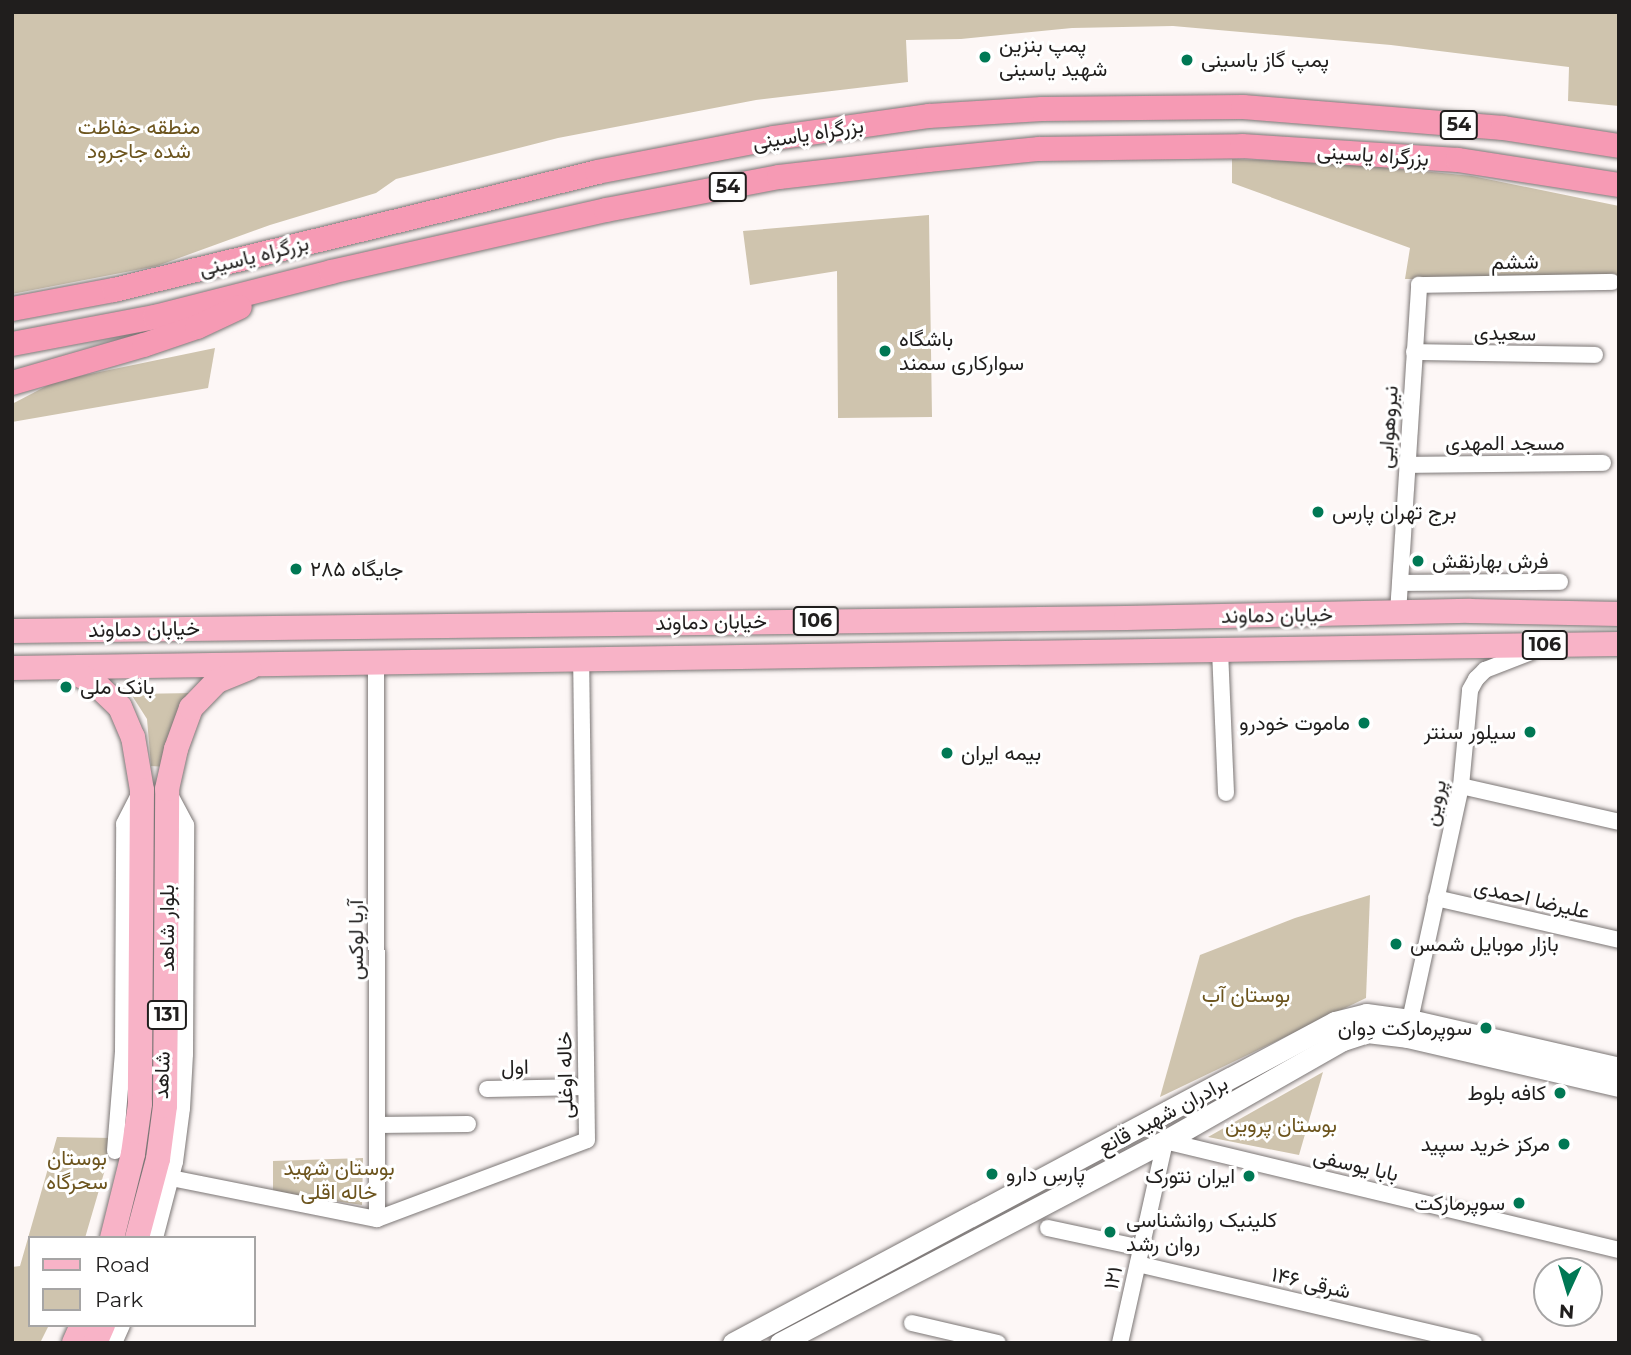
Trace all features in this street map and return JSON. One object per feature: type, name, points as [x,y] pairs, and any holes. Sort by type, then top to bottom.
[{"type":"highway","name":"بزرگراه یاسینی","points":[[12,309],[114,290],[597,172],[774,138],[929,116],[1042,109],[1243,107],[1503,128],[1619,146]]},
{"type":"highway","points":[[1585,140],[1619,139]]},
{"type":"highway","name":"بزرگراه یاسینی","points":[[12,344],[95,330],[331,272],[619,207],[779,177],[1039,149],[1241,146],[1458,160],[1619,185]]},
{"type":"highway","points":[[1458,160],[1619,202]]},
{"type":"highway","points":[[12,383],[197,327],[278,287]]},
{"type":"main road","name":"خیابان دماوند","points":[[12,631],[1470,611],[1619,614]]},
{"type":"main road","points":[[1389,613],[1415,619],[1474,621],[1480,634],[1470,646]]},
{"type":"main road","name":"خیابان دماوند","points":[[12,668],[266,662],[1619,644]]},
{"type":"main road","name":"بلوار شاهد","points":[[138,1236],[158,1159],[165,1106],[167,789],[176,749],[191,708],[217,681],[266,662]]},
{"type":"main road","name":"بلوار شاهد","points":[[61,666],[96,684],[120,707],[133,737],[142,790],[140,1104],[133,1154],[112,1236]]},
{"type":"main road","name":"برادران شهید قانع","points":[[733,1343],[1152,1122],[1335,1022],[1366,1014],[1410,1020],[1619,1068]]},
{"type":"main road","name":"برادران شهید قانع","points":[[780,1343],[1165,1141],[1343,1040],[1367,1032],[1406,1037],[1619,1086]]},
{"type":"main road","points":[[74,1343],[81,1327]]},
{"type":"main road","points":[[95,1343],[102,1327]]},
{"type":"street","name":"ششم","points":[[1419,285],[1612,282]]},
{"type":"street","name":"نیروهوایی","points":[[1389,613],[1400,583],[1419,285]]},
{"type":"street","name":"سعیدی","points":[[1414,352],[1595,355]]},
{"type":"street","name":"مسجد المهدی","points":[[1407,465],[1603,463]]},
{"type":"street","points":[[1400,583],[1560,582]]},
{"type":"street","name":"پروین","points":[[1410,1020],[1461,786],[1470,690],[1476,679],[1503,661],[1555,645]]},
{"type":"street","points":[[1220,650],[1226,793]]},
{"type":"street","name":"خاله اوغلی","points":[[377,1220],[587,1140],[581,659]]},
{"type":"street","name":"آریا لوکس","points":[[376,661],[377,1220]]},
{"type":"street","points":[[142,790],[151,783],[167,789]]},
{"type":"street","points":[[1461,786],[1619,822]]},
{"type":"street","name":"شاهد","points":[[156,1236],[171,1178],[182,1108],[184,1068],[186,825],[167,789]]},
{"type":"street","name":"شاهد","points":[[115,1151],[123,1052],[124,824],[142,790]]},
{"type":"street","name":"علیرضا احمدی","points":[[1436,898],[1619,940]]},
{"type":"street","name":"اول","points":[[487,1089],[586,1087]]},
{"type":"street","points":[[1152,1122],[1165,1141]]},
{"type":"street","points":[[377,1125],[468,1124]]},
{"type":"street","name":"بابا یوسفی","points":[[1165,1141],[1619,1250]]},
{"type":"street","name":"۱۲۱","points":[[1120,1343],[1165,1141]]},
{"type":"street","points":[[171,1178],[377,1220]]},
{"type":"street","name":"۱۴۶ شرقی","points":[[1048,1228],[1139,1256],[1474,1343]]},
{"type":"street","points":[[912,1323],[998,1343]]},
{"type":"street","points":[[114,1343],[121,1327]]},
{"type":"green space","name":"منطقه حفاظت شده جاجرود","points":[[12,12],[1619,12],[1619,106],[1568,101],[1569,67],[1391,45],[1173,26],[1072,28],[961,39],[906,40],[908,82],[756,100],[558,138],[396,179],[376,193],[270,225],[157,266],[12,294]]},
{"type":"green space","points":[[1232,159],[1342,163],[1472,176],[1619,206],[1619,279],[1405,279],[1410,248],[1232,183]]},
{"type":"green space","name":"باشگاه سوارکاری سمند","points":[[929,215],[932,417],[838,418],[837,271],[750,285],[743,231]]},
{"type":"green space","points":[[215,348],[208,388],[12,422],[12,404],[56,381]]},
{"type":"green space","points":[[195,693],[166,767],[151,766],[147,719],[131,694]]},
{"type":"green space","name":"بوستان آب","points":[[1370,895],[1366,998],[1160,1097],[1200,955],[1295,918]]},
{"type":"green space","name":"بوستان پروین","points":[[1323,1072],[1299,1155],[1208,1137]]},
{"type":"green space","name":"بوستان سحرگاه","points":[[57,1137],[112,1138],[86,1236],[29,1236]]},
{"type":"green space","name":"بوستان شهید خاله اقلی","points":[[363,1158],[362,1205],[273,1192],[273,1161]]},
{"type":"green space","name":"بوستان سحرگاه","points":[[28,1238],[28,1327],[48,1327],[40,1343],[12,1343],[12,1267],[20,1266]]},
{"type":"place","name":"پمپ بنزین شهید یاسینی","points":[[985,57]]},
{"type":"place","name":"پمپ گاز یاسینی","points":[[1187,60]]},
{"type":"place","name":"باشگاه سوارکاری سمند","points":[[885,351]]},
{"type":"place","name":"برج تهران پارس","points":[[1318,512]]},
{"type":"place","name":"فرش بهارنقش","points":[[1418,561]]},
{"type":"place","name":"جایگاه ۲۸۵","points":[[296,569]]},
{"type":"place","name":"بانک ملی","points":[[66,687]]},
{"type":"place","name":"ماموت خودرو","points":[[1364,723]]},
{"type":"place","name":"سیلور سنتر","points":[[1530,732]]},
{"type":"place","name":"بیمه ایران","points":[[947,753]]},
{"type":"place","name":"بازار موبایل شمس","points":[[1396,944]]},
{"type":"place","name":"سوپرمارکت دِوان","points":[[1486,1028]]},
{"type":"place","name":"کافه بلوط","points":[[1560,1093]]},
{"type":"place","name":"مرکز خرید سپید","points":[[1564,1144]]},
{"type":"place","name":"پارس دارو","points":[[992,1174]]},
{"type":"place","name":"ایران نتورک","points":[[1249,1176]]},
{"type":"place","name":"سوپرمارکت","points":[[1519,1203]]},
{"type":"place","name":"کلینیک روانشناسی روان رشد","points":[[1110,1232]]}]
